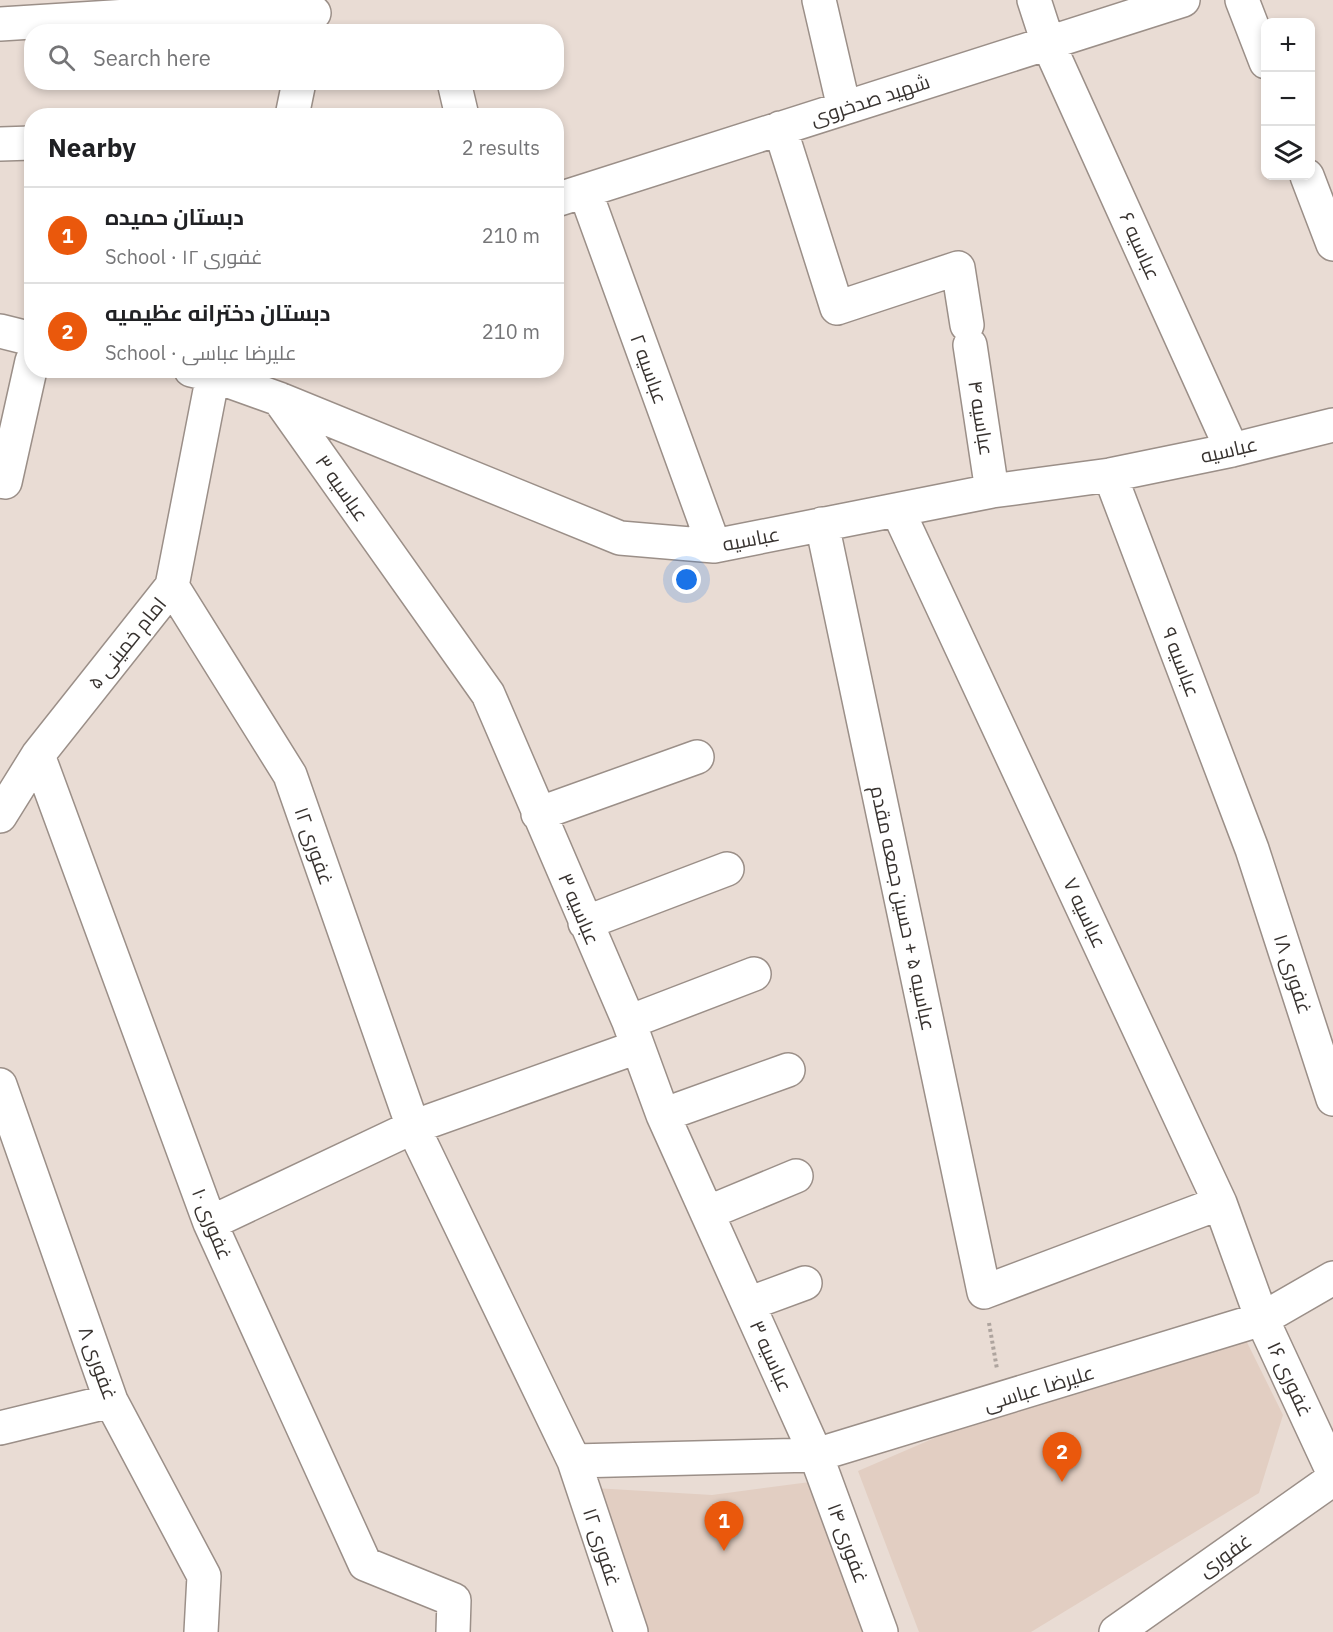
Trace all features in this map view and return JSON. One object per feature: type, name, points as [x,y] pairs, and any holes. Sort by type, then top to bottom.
[{"type":"street","points":[[819,0],[844,108]]},
{"type":"street","name":"عباسیه ۶","points":[[1034,0],[1048,42],[1232,450]]},
{"type":"street","name":"شهید صدخروی","points":[[571,195],[1183,0]]},
{"type":"street","points":[[1242,0],[1261,49]]},
{"type":"street","points":[[0,24],[145,8],[313,15]]},
{"type":"street","points":[[294,108],[297,90]]},
{"type":"street","points":[[456,90],[460,108]]},
{"type":"street","name":"عباسیه ۴","points":[[780,128],[837,308],[958,268],[992,491]]},
{"type":"street","points":[[0,144],[24,143]]},
{"type":"street","points":[[1309,180],[1333,244]]},
{"type":"street","name":"عباسیه ۲","points":[[571,195],[714,546]]},
{"type":"street","points":[[0,331],[24,337]]},
{"type":"street","points":[[5,482],[28,378]]},
{"type":"street","name":"امام خمینی ۵","points":[[0,816],[38,755],[172,586],[205,378]]},
{"type":"street","name":"عباسیه","points":[[222,378],[620,538],[714,546],[992,491],[1110,475],[1232,450],[1333,425]]},
{"type":"street","name":"عباسیه ۳","points":[[279,399],[488,694],[633,1035],[663,1115],[816,1455]]},
{"type":"street","name":"عباسیه ۹","points":[[1110,475],[1252,849]]},
{"type":"street","name":"عباسیه ۷","points":[[898,511],[1220,1203],[1262,1319]]},
{"type":"street","name":"عباسیه ۵ + حسین جمعه مقدم","points":[[822,524],[984,1292]]},
{"type":"street","name":"غفوری ۱۲","points":[[172,586],[290,775],[413,1126],[574,1461],[631,1632]]},
{"type":"street","name":"غفوری ۱۰","points":[[38,755],[210,1224],[365,1564],[454,1600],[453,1632]]},
{"type":"street","points":[[538,814],[697,757]]},
{"type":"street","name":"غفوری ۱۸","points":[[1252,849],[1333,1099]]},
{"type":"street","points":[[585,923],[727,869]]},
{"type":"street","points":[[210,1224],[413,1126],[633,1035],[754,974]]},
{"type":"street","points":[[663,1115],[788,1070]]},
{"type":"street","name":"غفوری ۸","points":[[0,1084],[111,1401],[204,1576],[201,1632]]},
{"type":"street","points":[[707,1213],[796,1176]]},
{"type":"street","points":[[984,1292],[1220,1203]]},
{"type":"street","name":"علیرضا عباسی","points":[[574,1461],[816,1455],[1262,1319],[1333,1278]]},
{"type":"street","points":[[748,1304],[805,1283]]},
{"type":"street","name":"غفوری ۱۶","points":[[1262,1319],[1333,1472]]},
{"type":"street","points":[[0,1428],[111,1401]]},
{"type":"street","name":"غفوری ۱۴","points":[[816,1455],[881,1632]]},
{"type":"street","name":"غفوری","points":[[1127,1629],[1333,1479]]},
{"type":"path","points":[[984,1292],[1002,1400]]},
{"type":"shaded area","points":[[1231,1310],[1283,1415],[1259,1493],[1031,1632],[919,1632],[858,1471]]},
{"type":"shaded area","points":[[810,1482],[863,1632],[641,1632],[594,1488],[712,1495]]},
{"type":"place","name":"دبستان دخترانه عظیمیه","points":[[1062,1482]]},
{"type":"place","name":"دبستان حمیده","points":[[724,1551]]}]
